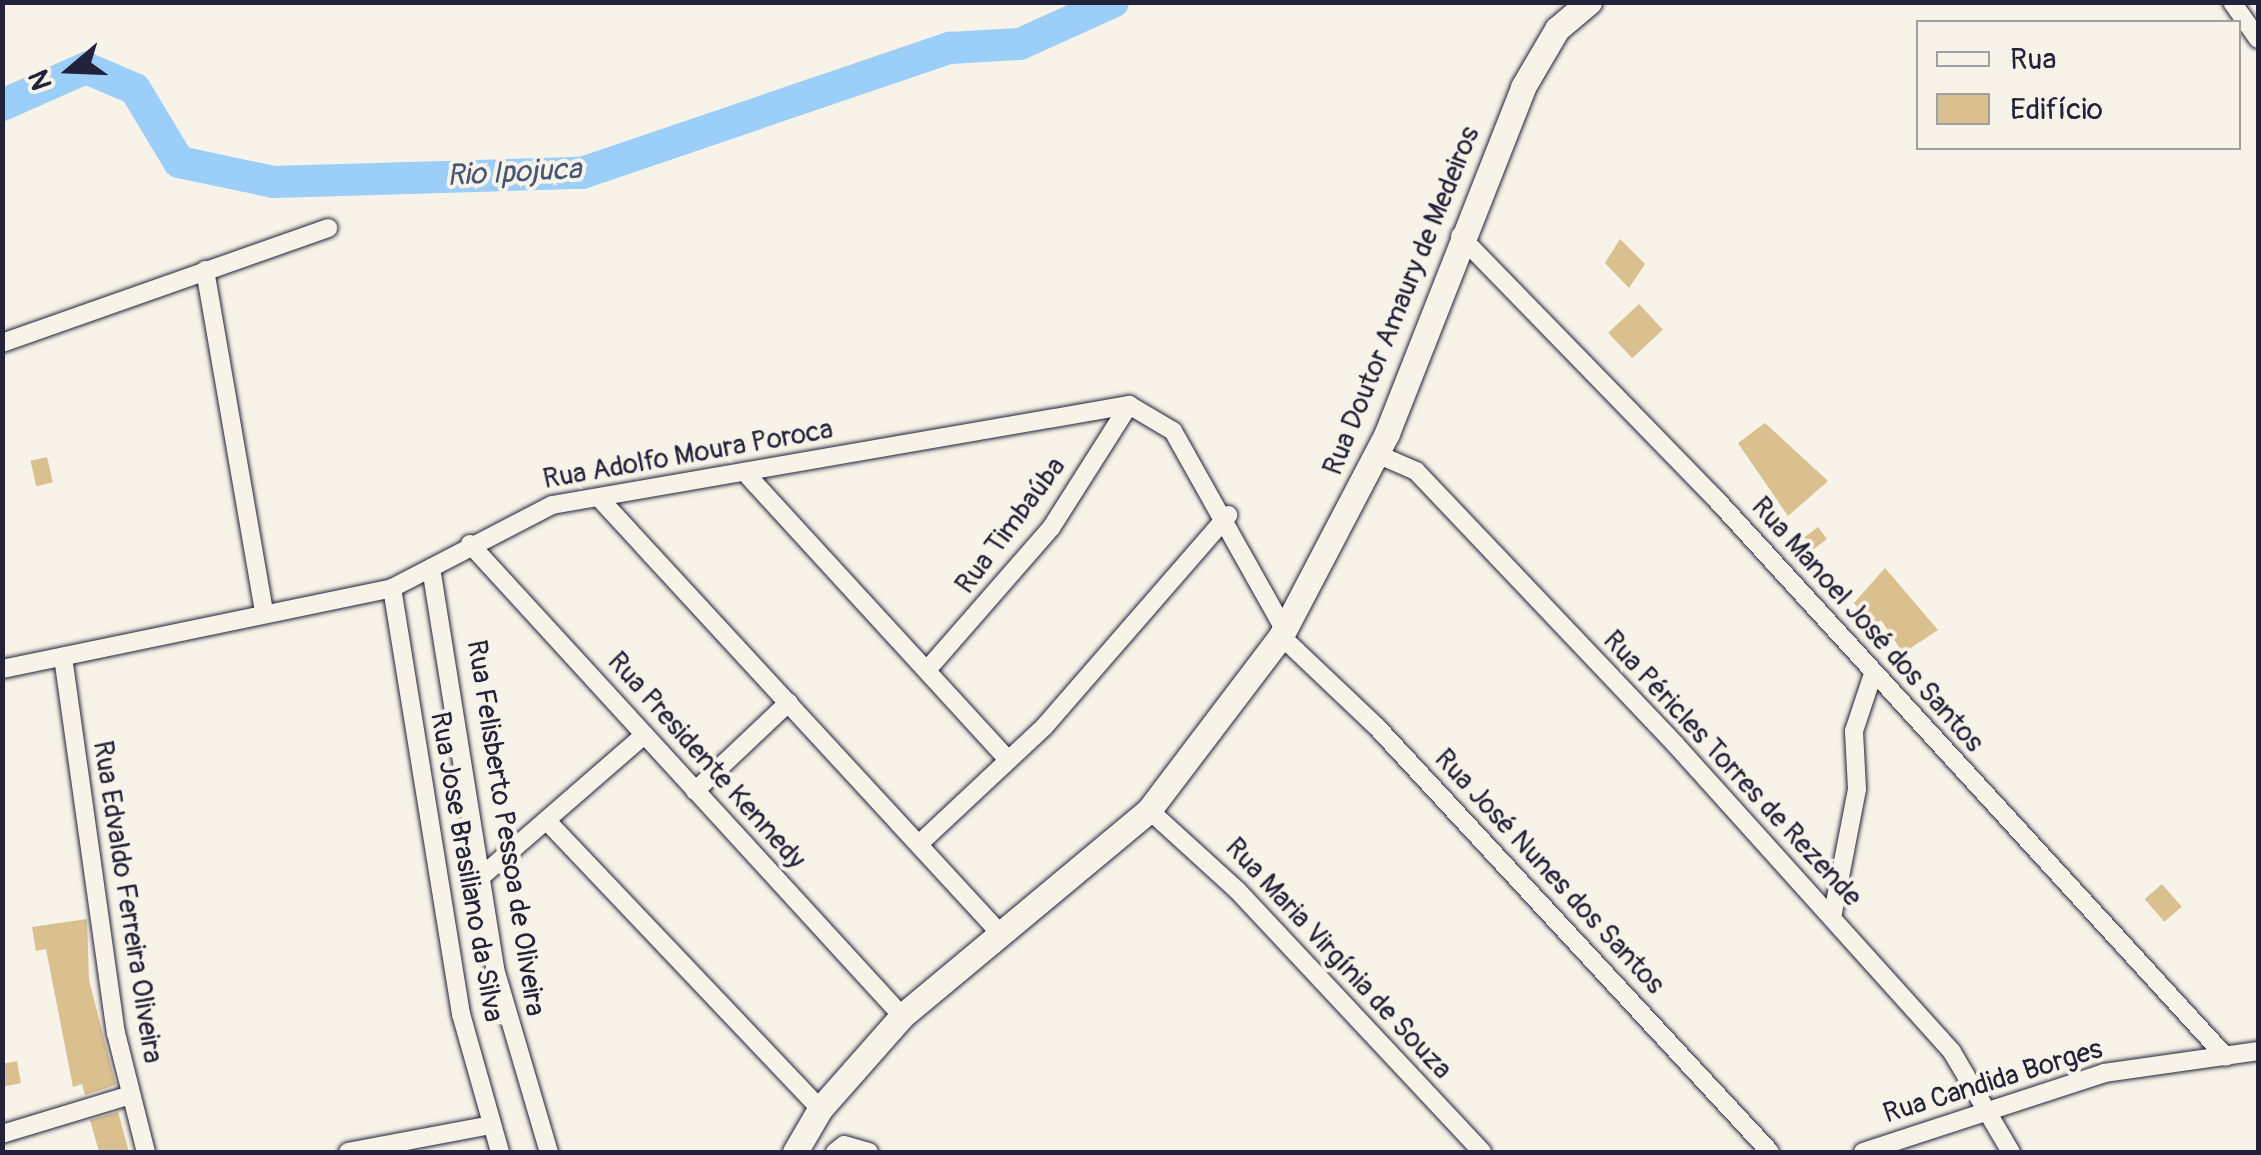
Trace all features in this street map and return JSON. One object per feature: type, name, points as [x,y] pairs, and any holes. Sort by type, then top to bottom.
[{"type":"street","name":"Rua Doutor Amaury de Medeiros","points":[[795,1152],[820,1109],[902,1016],[998,931],[1149,810],[1283,632],[1378,454],[1460,236],[1542,50],[1589,2]]},
{"type":"street","points":[[2232,2],[2258,39]]},
{"type":"street","points":[[2,343],[328,228]]},
{"type":"street","name":"Rua Manoel José dos Santos","points":[[1460,236],[1874,674],[2226,1056]]},
{"type":"street","points":[[205,270],[264,613]]},
{"type":"street","points":[[1129,405],[1173,431],[1228,514],[1283,632]]},
{"type":"street","name":"Rua Adolfo Moura Poroca","points":[[2,669],[392,588],[525,513],[748,477],[1129,405]]},
{"type":"street","name":"Rua Timbaúba","points":[[927,670],[1043,538],[1129,405]]},
{"type":"street","name":"Rua Péricles Torres de Rezende","points":[[1378,454],[1416,471],[1832,918],[1991,1106],[2011,1152]]},
{"type":"street","points":[[748,477],[1008,760]]},
{"type":"street","points":[[601,500],[998,931]]},
{"type":"street","points":[[919,844],[1008,760],[1228,514]]},
{"type":"street","name":"Rua Presidente Kennedy","points":[[470,544],[902,1016]]},
{"type":"street","name":"Rua Felisberto Pessoa de Oliveira","points":[[431,568],[495,969],[550,1152]]},
{"type":"street","name":"Rua Jose Brasiliano da Silva","points":[[392,588],[460,1014],[500,1152]]},
{"type":"street","name":"Rua José Nunes dos Santos","points":[[1283,632],[1416,768],[1770,1152]]},
{"type":"street","name":"Rua Edvaldo Ferreira Oliveira","points":[[63,657],[130,1095],[146,1152]]},
{"type":"street","points":[[1832,918],[1855,802],[1854,731],[1874,674]]},
{"type":"street","points":[[694,791],[789,702]]},
{"type":"street","points":[[482,876],[644,735]]},
{"type":"street","name":"Rua Maria Virgínia de Souza","points":[[1149,810],[1237,890],[1482,1152]]},
{"type":"street","points":[[547,822],[820,1109]]},
{"type":"street","name":"Rua Candida Borges","points":[[1863,1152],[1991,1106],[2104,1074],[2258,1051]]},
{"type":"street","points":[[2,1134],[130,1095]]},
{"type":"street","points":[[348,1152],[491,1125]]},
{"type":"building","points":[[1620,239],[1645,264],[1629,288],[1605,263]]},
{"type":"building","points":[[1639,304],[1663,330],[1632,358],[1608,333]]},
{"type":"building","points":[[1765,423],[1828,481],[1788,516],[1738,443]]},
{"type":"building","points":[[47,457],[53,482],[36,486],[30,461]]},
{"type":"building","points":[[1818,527],[1827,539],[1813,549],[1804,537]]},
{"type":"building","points":[[1885,568],[1938,630],[1903,653],[1881,620],[1873,626],[1854,603]]},
{"type":"building","points":[[2162,884],[2182,907],[2164,922],[2145,899]]},
{"type":"building","points":[[87,919],[89,980],[116,1085],[85,1095],[82,1084],[73,1087],[46,949],[36,951],[32,927]]},
{"type":"building","points":[[17,1061],[21,1083],[2,1087],[2,1064]]},
{"type":"building","points":[[118,1112],[129,1152],[99,1152],[90,1120]]},
{"type":"waterway","name":"Rio Ipojuca","points":[[2,105],[86,68],[135,89],[179,162],[274,182],[582,173],[950,48],[1020,44],[1113,2]]}]
